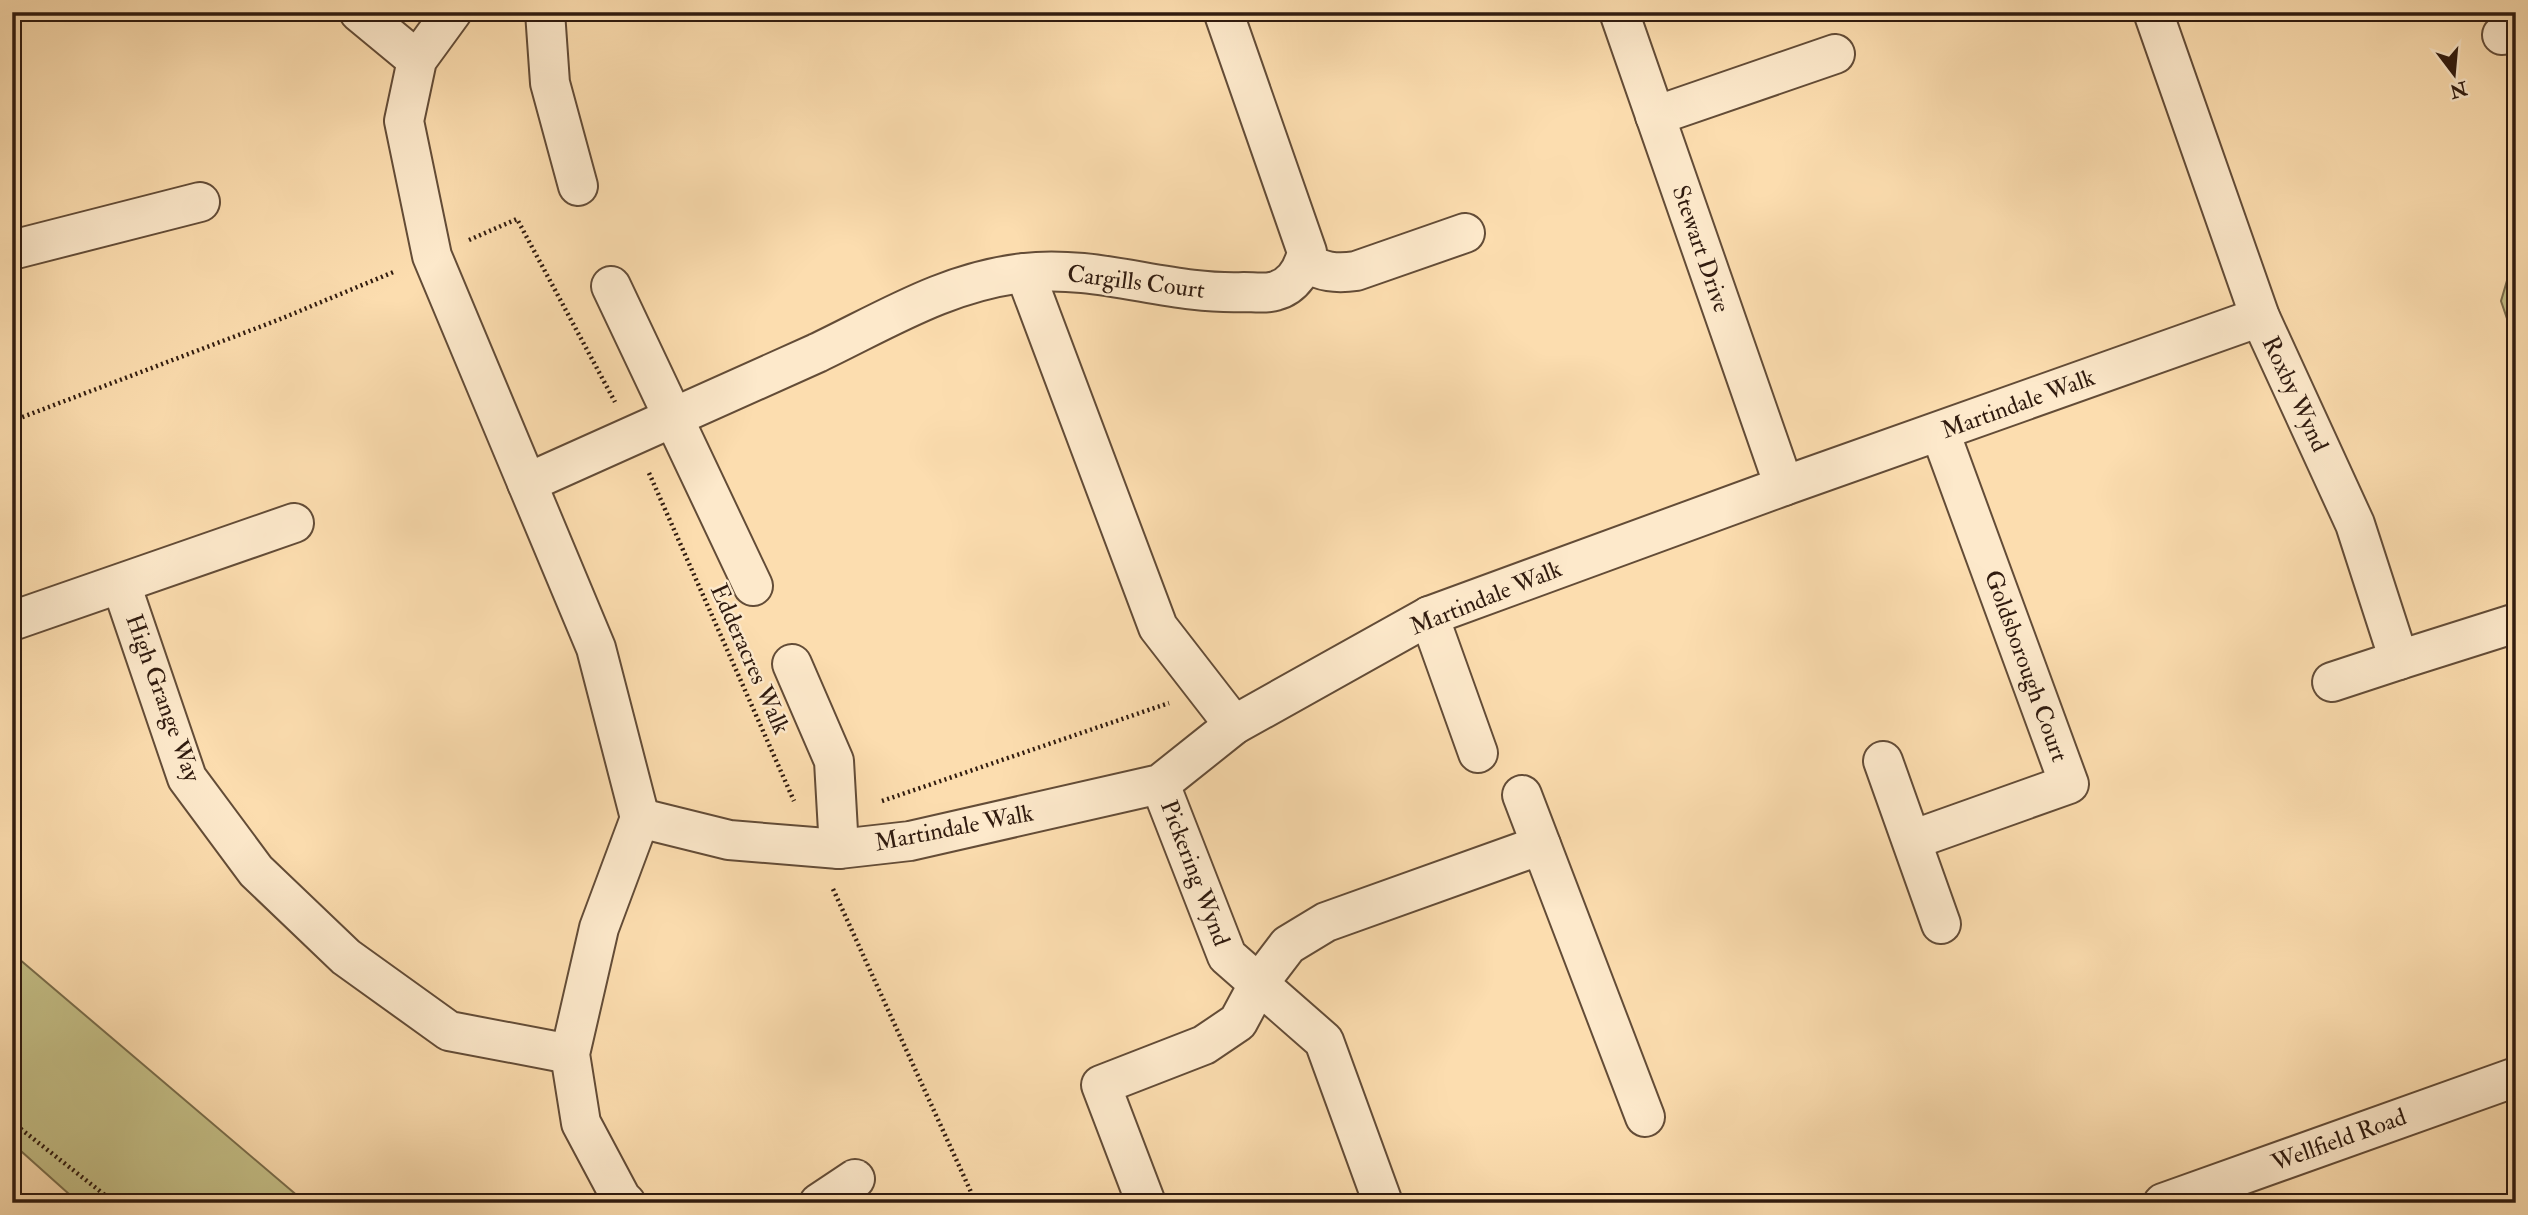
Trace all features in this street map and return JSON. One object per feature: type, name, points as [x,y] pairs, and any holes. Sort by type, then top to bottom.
[{"type":"street","points":[[359,12],[416,60]]},
{"type":"street","points":[[452,12],[416,60],[404,121],[432,256],[596,648],[640,818],[599,929],[570,1054],[581,1123],[626,1203]]},
{"type":"street","points":[[545,12],[550,83],[578,186]]},
{"type":"street","name":"Stewart Drive","points":[[1619,12],[1784,486]]},
{"type":"street","name":"Roxby Wynd","points":[[2153,12],[2260,317],[2355,524],[2399,660]]},
{"type":"street","points":[[1224,15],[1307,252],[1305,262],[1327,272],[1356,271],[1465,233]]},
{"type":"street","points":[[1656,116],[1835,54]]},
{"type":"street","points":[[12,250],[200,202]]},
{"type":"street","name":"Cargills Court","points":[[527,483],[817,353],[946,290],[985,279],[1066,271],[1106,275],[1191,291],[1265,292],[1276,291],[1290,283],[1305,262]]},
{"type":"street","points":[[1025,273],[1158,627],[1234,725]]},
{"type":"street","points":[[611,286],[753,586]]},
{"type":"street","name":"Martindale Walk","points":[[640,818],[729,840],[830,838],[910,841],[1160,784],[1234,725],[1429,616],[1784,486],[2260,317]]},
{"type":"street","name":"Goldsborough Court","points":[[1912,840],[2069,784],[1940,432]]},
{"type":"street","points":[[121,584],[294,523]]},
{"type":"street","name":"High Grange Way","points":[[12,621],[121,584],[187,778],[256,871],[346,957],[449,1031],[570,1054]]},
{"type":"street","points":[[1429,616],[1478,753]]},
{"type":"street","points":[[2332,682],[2516,623]]},
{"type":"street","points":[[792,664],[834,761],[830,838]]},
{"type":"street","points":[[1882,761],[1941,925]]},
{"type":"street","name":"Pickering Wynd","points":[[1160,784],[1227,956],[1324,1041],[1383,1203]]},
{"type":"street","points":[[1522,795],[1645,1117]]},
{"type":"street","points":[[1146,1203],[1101,1085],[1204,1045],[1238,1022],[1259,983],[1288,945],[1326,922],[1541,845]]},
{"type":"street","name":"Wellfield Road","points":[[2163,1203],[2516,1077]]},
{"type":"street","points":[[819,1203],[855,1179]]},
{"type":"path","name":"Edderacres Walk","points":[[432,256],[517,219],[632,436],[830,838],[976,1203]]},
{"type":"path","points":[[12,421],[266,325],[432,256]]},
{"type":"path","points":[[2516,298],[2513,303],[2516,350]]},
{"type":"path","points":[[830,838],[1207,690]]},
{"type":"path","points":[[12,1122],[115,1203]]},
{"type":"shaded area","points":[[2516,250],[2516,345],[2501,301]]},
{"type":"shaded area","points":[[12,953],[306,1203],[79,1203],[12,1143]]}]
